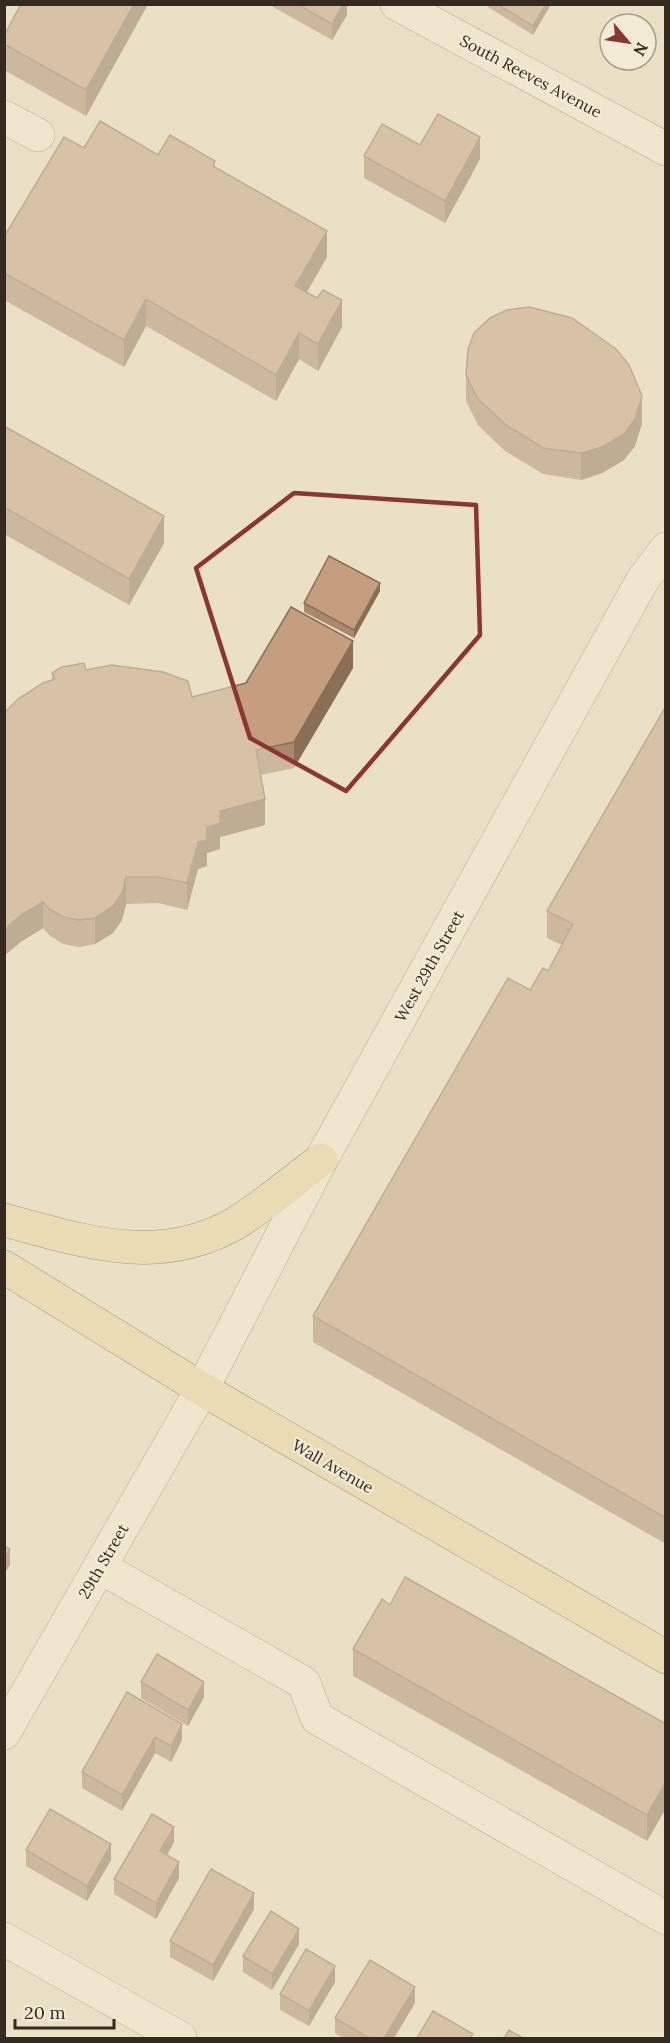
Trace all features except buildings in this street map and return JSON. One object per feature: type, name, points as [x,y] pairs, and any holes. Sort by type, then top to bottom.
[{"type":"main road","points":[[4,1220],[124,1248],[164,1247],[200,1239],[236,1223],[321,1160]]},
{"type":"main road","name":"Wall Avenue","points":[[4,1267],[202,1389],[666,1657]]},
{"type":"street","name":"South Reeves Avenue","points":[[397,4],[666,149]]},
{"type":"street","points":[[4,117],[38,135]]},
{"type":"street","name":"West 29th Street","points":[[202,1389],[321,1160],[642,581],[663,558]]},
{"type":"street","name":"29th Street","points":[[4,1733],[202,1389]]},
{"type":"street","points":[[100,1567],[304,1683],[316,1718],[666,1918]]},
{"type":"street","points":[[4,1939],[180,2038]]},
{"type":"highlighted area","points":[[294,493],[476,505],[480,635],[346,791],[250,738],[196,568]]}]
